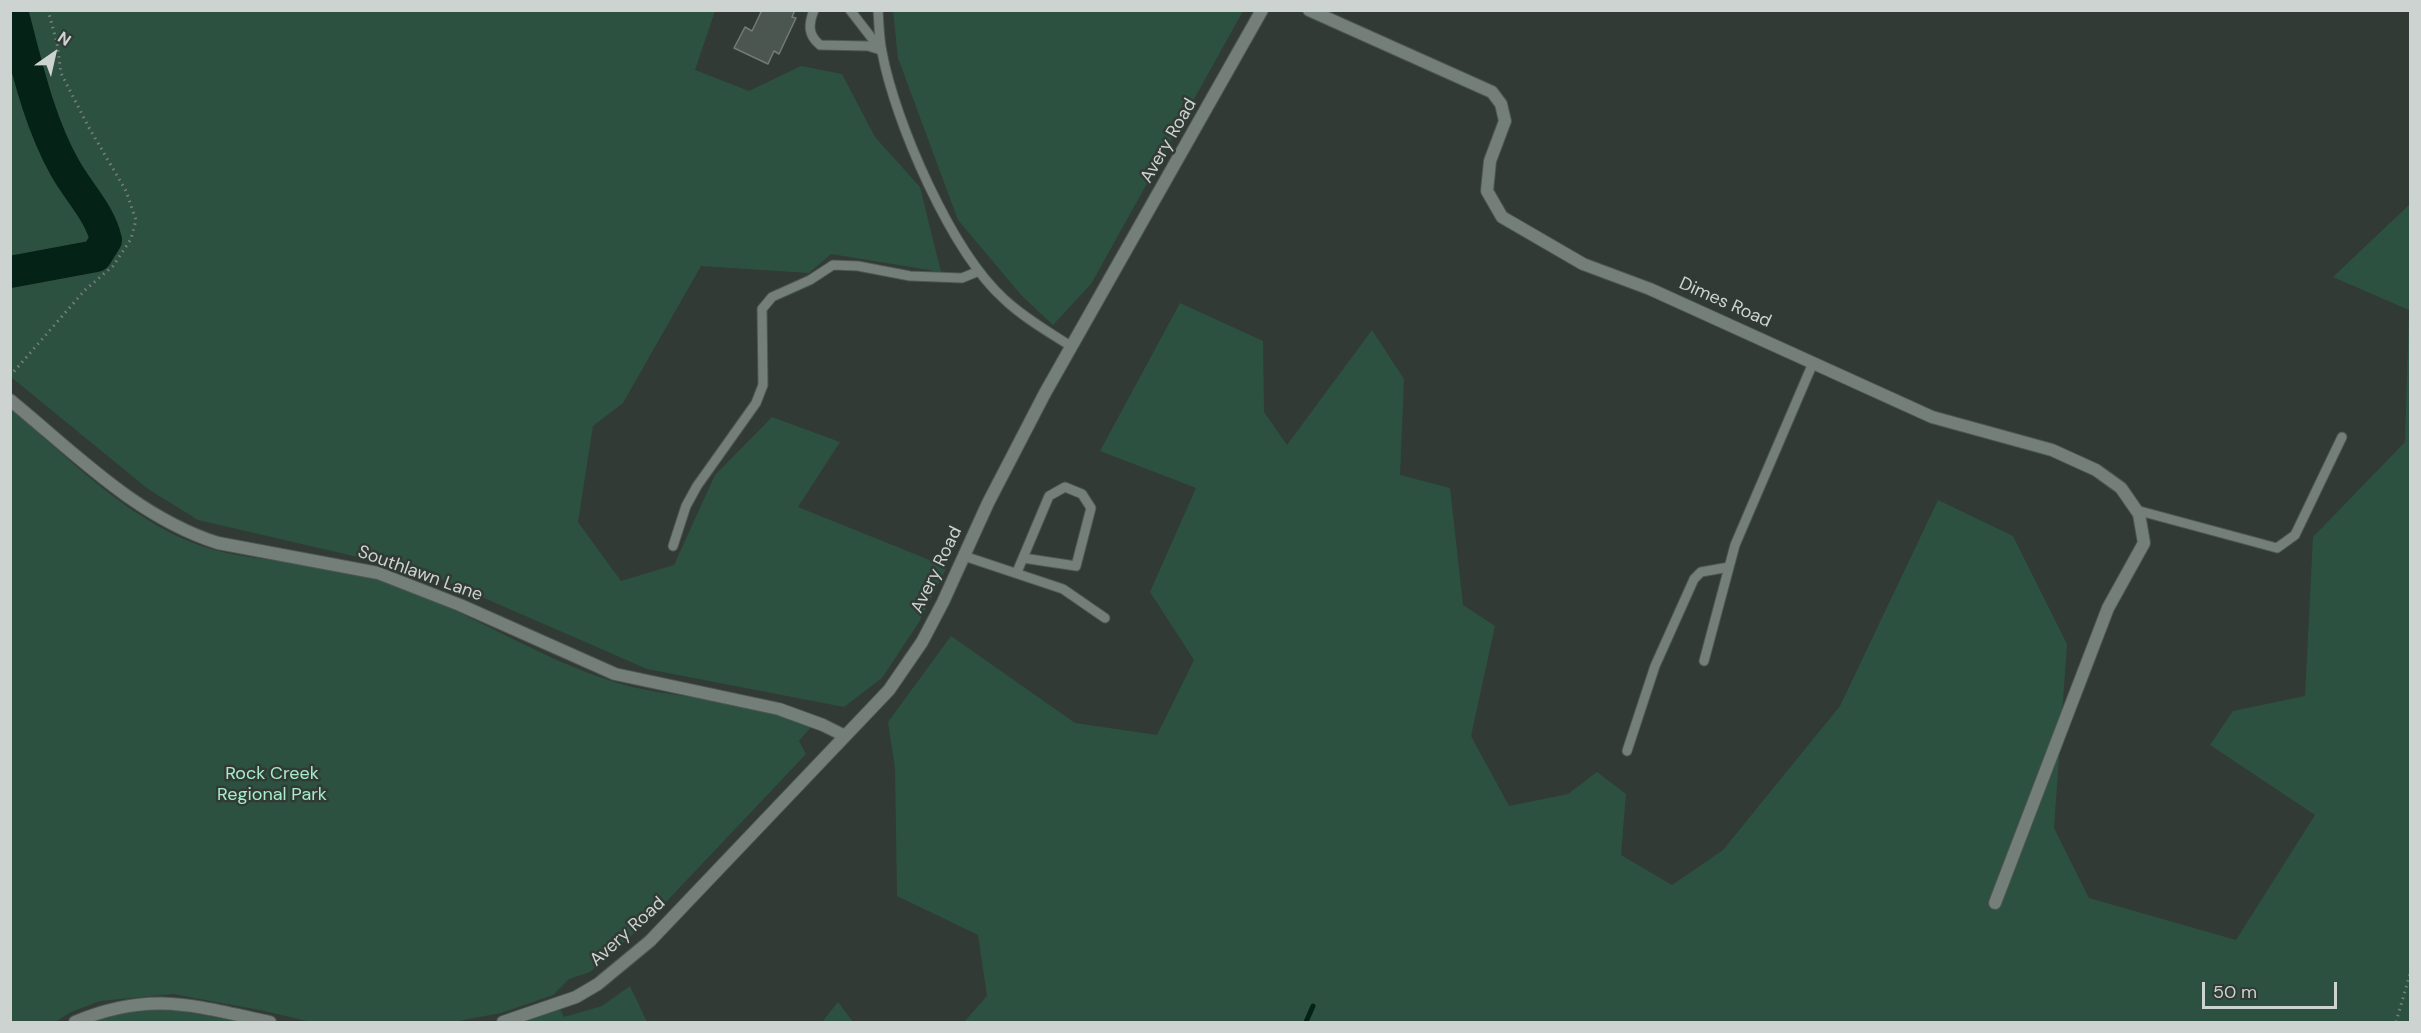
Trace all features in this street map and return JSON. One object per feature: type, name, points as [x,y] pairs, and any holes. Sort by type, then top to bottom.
[{"type":"street","name":"Avery Road","points":[[503,1023],[576,997],[598,984],[650,941],[889,690],[927,632],[993,493],[1072,347],[1262,10]]},
{"type":"street","name":"Dimes Road","points":[[1309,10],[1492,92],[1501,104],[1505,121],[1490,161],[1487,191],[1502,217],[1583,264],[1650,289],[1932,417],[2052,450],[2105,476],[2121,488],[2136,510],[2144,543],[2108,608],[1995,903]]},
{"type":"street","name":"Southlawn Lane","points":[[10,400],[132,501],[195,536],[218,543],[378,573],[460,605],[615,674],[779,709],[824,725],[845,736]]},
{"type":"street","points":[[75,1023],[124,1005],[171,1003],[270,1023]]},
{"type":"lane","points":[[814,10],[810,33],[820,45],[868,46],[881,50]]},
{"type":"lane","points":[[850,10],[881,50]]},
{"type":"lane","points":[[878,10],[881,50],[892,95],[939,206],[961,246],[979,271],[1011,305],[1072,347]]},
{"type":"lane","points":[[673,546],[686,506],[697,486],[760,394],[763,385],[762,309],[772,297],[810,280],[833,265],[858,266],[921,276],[962,278],[979,271]]},
{"type":"lane","points":[[1704,661],[1739,535],[1813,363]]},
{"type":"lane","points":[[2136,510],[2277,548],[2295,535],[2342,437]]},
{"type":"lane","points":[[1017,573],[1023,558],[1049,496],[1065,488],[1082,494],[1091,508],[1076,566],[1023,558]]},
{"type":"lane","points":[[964,556],[1063,589],[1105,618]]},
{"type":"lane","points":[[1627,751],[1654,666],[1694,579],[1701,572],[1729,567]]},
{"type":"path","points":[[10,375],[85,290],[113,266],[131,239],[136,220],[126,191],[83,118],[62,73],[48,10]]},
{"type":"path","points":[[2396,1023],[2410,974]]},
{"type":"green space","points":[[10,11],[715,11],[695,70],[749,91],[801,66],[842,74],[875,137],[920,187],[941,272],[831,254],[809,273],[701,266],[623,403],[593,426],[578,522],[621,581],[674,565],[715,475],[772,417],[840,442],[798,507],[947,567],[919,622],[882,678],[844,707],[647,669],[427,573],[198,520],[148,489],[11,377]]},
{"type":"green space","points":[[893,11],[1243,11],[1091,284],[1053,325],[1022,296],[958,220],[898,58]]},
{"type":"green space","points":[[2410,204],[2410,1022],[964,1022],[987,996],[978,935],[897,896],[895,768],[888,722],[951,636],[1075,723],[1157,735],[1194,660],[1150,592],[1196,488],[1100,451],[1180,303],[1263,341],[1264,412],[1287,445],[1372,330],[1404,379],[1400,475],[1450,488],[1463,605],[1495,626],[1471,736],[1509,806],[1568,794],[1597,772],[1626,794],[1621,855],[1672,885],[1723,850],[1840,706],[1938,500],[2013,536],[2067,644],[2054,828],[2089,898],[2236,940],[2315,815],[2210,745],[2233,711],[2305,696],[2313,537],[2405,442],[2409,310],[2333,277]]},
{"type":"green space","name":"Rock Creek Regional Park","points":[[10,408],[105,490],[157,526],[185,539],[226,553],[318,565],[388,583],[447,607],[562,662],[621,684],[668,694],[743,705],[790,717],[811,727],[799,741],[806,754],[649,920],[590,972],[569,979],[553,995],[501,1013],[453,1022],[311,1022],[173,994],[100,1001],[71,1012],[55,1022],[11,1022]]},
{"type":"green space","points":[[630,986],[647,1022],[520,1022],[560,1009],[564,1017],[602,1006]]},
{"type":"green space","points":[[838,1002],[853,1022],[822,1022]]},
{"type":"green space","points":[[152,1009],[180,1011],[242,1022],[92,1022],[132,1011]]},
{"type":"building","points":[[762,10],[795,10],[792,17],[796,18],[779,54],[774,51],[768,64],[734,48],[745,27],[752,31]]},
{"type":"waterway","points":[[10,272],[96,256],[106,240],[99,221],[65,168],[47,131],[12,10]]},
{"type":"waterway","points":[[1306,1022],[1313,1006]]}]
